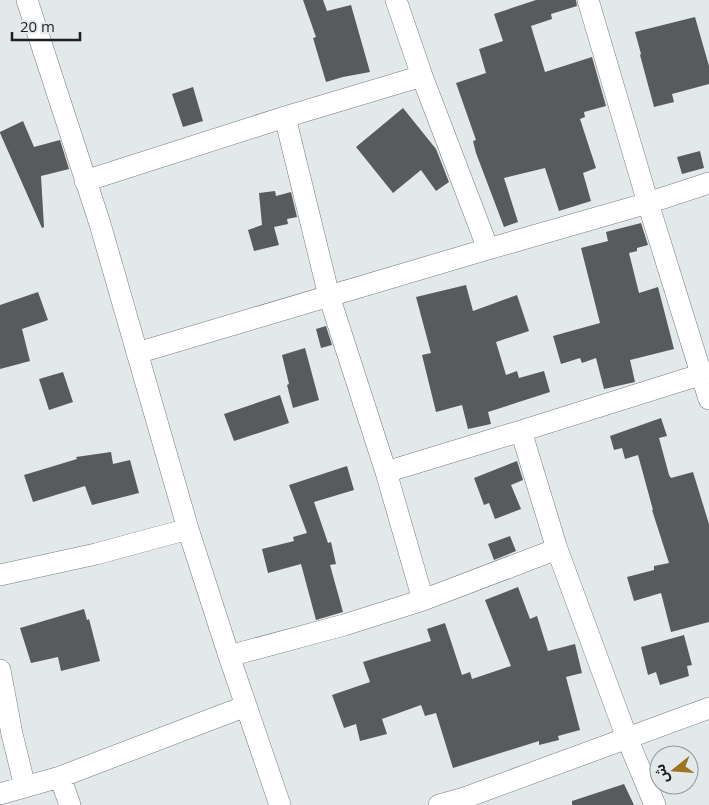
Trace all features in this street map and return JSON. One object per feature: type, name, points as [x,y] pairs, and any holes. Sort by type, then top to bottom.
[{"type":"street","points":[[27,0],[100,224],[188,529],[280,805]]},
{"type":"street","points":[[396,0],[422,76],[488,248]]},
{"type":"street","points":[[588,0],[648,204],[705,373],[709,399]]},
{"type":"street","points":[[85,181],[422,76]]},
{"type":"street","points":[[285,118],[329,296],[386,472],[423,600]]},
{"type":"street","points":[[136,353],[488,248],[648,204],[709,182]]},
{"type":"street","points":[[386,472],[705,373]]},
{"type":"street","points":[[521,431],[557,550],[654,805]]},
{"type":"street","points":[[1,573],[96,554],[188,529]]},
{"type":"street","points":[[229,656],[344,625],[423,600],[557,550]]},
{"type":"street","points":[[0,670],[12,734],[25,787]]},
{"type":"street","points":[[0,794],[60,777],[246,706]]},
{"type":"street","points":[[439,805],[465,802],[709,708]]},
{"type":"street","points":[[60,777],[70,805]]},
{"type":"building","points":[[303,0],[323,0],[327,11],[351,5],[370,72],[326,82],[313,38],[316,37]]},
{"type":"building","points":[[536,0],[576,0],[577,6],[551,14],[552,19],[531,26],[545,72],[592,57],[606,106],[584,112],[585,117],[580,119],[596,168],[583,173],[591,201],[559,211],[545,168],[504,178],[518,222],[504,227],[476,153],[473,141],[476,140],[456,83],[486,73],[479,49],[503,41],[494,14]]},
{"type":"building","points":[[695,17],[709,66],[709,84],[672,94],[674,102],[654,107],[635,32]]},
{"type":"building","points":[[193,87],[203,121],[183,127],[172,94]]},
{"type":"building","points":[[403,108],[436,149],[449,182],[436,191],[421,170],[393,193],[356,147]]},
{"type":"building","points":[[23,121],[34,147],[60,140],[69,169],[41,176],[44,227],[42,228],[0,133]]},
{"type":"building","points":[[700,151],[704,168],[682,174],[677,157]]},
{"type":"building","points":[[275,191],[276,196],[291,192],[297,217],[287,219],[288,224],[274,227],[279,245],[254,251],[248,230],[262,225],[259,193]]},
{"type":"building","points":[[641,223],[648,245],[637,248],[637,251],[629,253],[639,293],[658,287],[674,349],[630,360],[635,382],[604,389],[596,358],[582,363],[580,358],[561,364],[553,336],[600,323],[581,248],[608,241],[606,232]]},
{"type":"building","points":[[466,285],[473,311],[517,295],[529,331],[496,342],[506,375],[517,371],[519,378],[544,371],[550,392],[488,412],[491,424],[468,429],[462,405],[436,412],[422,355],[431,353],[416,297]]},
{"type":"building","points":[[38,292],[48,320],[22,329],[30,361],[0,369],[0,305]]},
{"type":"building","points":[[326,326],[332,345],[321,348],[316,329]]},
{"type":"building","points":[[305,348],[319,400],[293,408],[282,355]]},
{"type":"building","points":[[63,372],[73,402],[49,410],[39,379]]},
{"type":"building","points":[[280,395],[289,423],[234,441],[224,414]]},
{"type":"building","points":[[661,418],[667,436],[659,438],[669,475],[671,478],[693,472],[709,524],[709,622],[671,632],[661,593],[634,601],[627,577],[654,570],[654,566],[669,563],[652,510],[638,455],[625,459],[622,448],[614,450],[610,436]]},
{"type":"building","points":[[111,452],[113,464],[130,460],[139,493],[92,505],[85,486],[33,502],[24,475],[77,459],[76,457]]},
{"type":"building","points":[[517,461],[523,480],[511,485],[521,509],[495,519],[489,503],[484,505],[474,478]]},
{"type":"building","points":[[347,466],[354,490],[314,502],[328,543],[331,542],[336,564],[330,565],[343,612],[316,620],[301,564],[268,573],[262,549],[294,541],[293,537],[307,533],[289,485]]},
{"type":"building","points":[[510,536],[516,551],[494,560],[488,544]]},
{"type":"building","points":[[518,587],[530,619],[537,616],[548,651],[575,644],[582,673],[566,677],[580,730],[558,736],[559,740],[539,745],[539,741],[453,768],[436,713],[425,716],[421,705],[382,719],[387,734],[360,741],[356,724],[344,728],[332,695],[370,682],[363,662],[431,641],[427,629],[445,623],[462,675],[470,672],[472,679],[511,666],[485,600]]},
{"type":"building","points":[[84,609],[87,620],[89,619],[100,661],[61,671],[58,657],[31,663],[20,628]]},
{"type":"building","points":[[684,635],[692,665],[687,666],[689,676],[660,685],[656,672],[648,675],[641,647]]},
{"type":"building","points":[[624,784],[634,805],[572,805],[572,801]]}]
